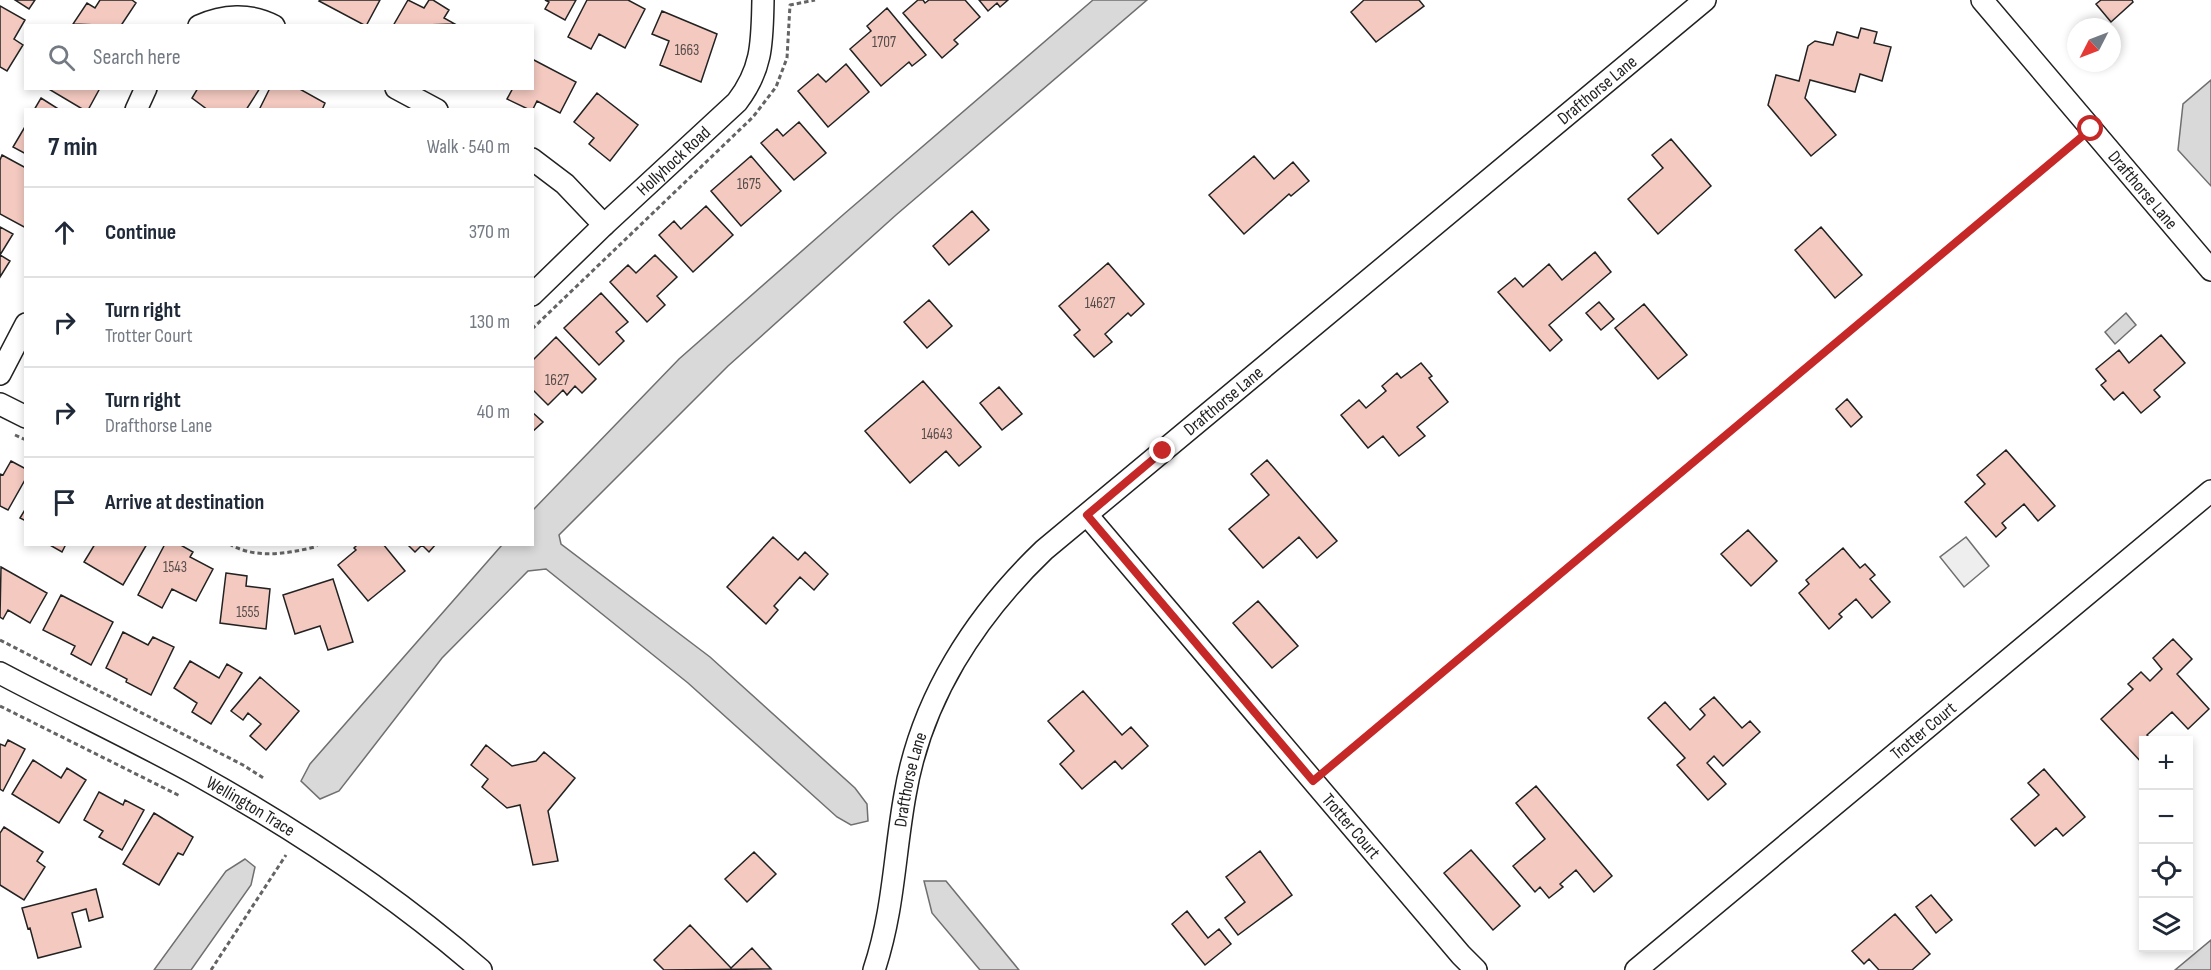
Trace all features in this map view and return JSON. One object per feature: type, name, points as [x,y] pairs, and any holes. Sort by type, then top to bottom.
[{"type":"street","name":"Hollyhock Road","points":[[534,293],[745,92],[760,56],[763,0]]},
{"type":"street","name":"Drafthorse Lane","points":[[874,970],[892,902],[905,791],[917,745],[946,676],[970,634],[1000,596],[1044,550],[1705,0]]},
{"type":"street","name":"Drafthorse Lane","points":[[1982,0],[2211,270]]},
{"type":"street","points":[[204,24],[213,20],[242,17],[269,24]]},
{"type":"street","points":[[137,108],[145,90]]},
{"type":"street","points":[[400,90],[433,108]]},
{"type":"street","points":[[534,161],[565,184],[604,225]]},
{"type":"street","points":[[0,374],[24,328]]},
{"type":"street","points":[[0,404],[24,416]]},
{"type":"street","name":"Trotter Court","points":[[1636,970],[2211,491]]},
{"type":"street","name":"Trotter Court","points":[[1087,515],[1476,970]]},
{"type":"street","name":"Wellington Trace","points":[[0,673],[192,772],[259,811],[330,855],[405,909],[481,970]]},
{"type":"path","points":[[1313,781],[2091,129]]},
{"type":"path","points":[[233,546],[244,552],[284,554],[316,546]]},
{"type":"path","points":[[0,640],[243,765],[265,779]]},
{"type":"path","points":[[0,706],[180,796]]},
{"type":"path","points":[[211,970],[286,855]]},
{"type":"shaded area","points":[[1093,0],[1147,0],[896,215],[728,366],[559,535],[561,544],[710,657],[855,788],[867,804],[868,821],[851,825],[837,817],[688,683],[546,569],[528,571],[442,658],[339,791],[320,799],[301,781],[310,764],[501,546],[534,546],[534,509],[679,359]]},
{"type":"shaded area","points":[[2211,80],[2211,186],[2178,150],[2183,104]]},
{"type":"shaded area","points":[[2126,313],[2136,325],[2115,344],[2105,332]]},
{"type":"shaded area","points":[[1966,537],[1989,566],[1964,587],[1940,557]]},
{"type":"shaded area","points":[[245,859],[255,867],[251,885],[191,970],[154,970],[226,871]]},
{"type":"shaded area","points":[[924,881],[946,881],[1019,970],[980,970],[932,913]]},
{"type":"shaded area","points":[[2211,940],[2211,970],[2175,970]]},
{"type":"building","points":[[15,0],[35,0],[29,9]]},
{"type":"building","points":[[100,0],[132,0],[136,3],[122,24],[73,24],[87,3],[95,8]]},
{"type":"building","points":[[380,0],[367,24],[362,24],[319,1]]},
{"type":"building","points":[[408,0],[424,8],[429,0],[433,0],[449,10],[444,18],[455,24],[394,24]]},
{"type":"building","points":[[545,0],[576,0],[565,20],[545,9],[549,2]]},
{"type":"building","points":[[587,0],[628,0],[645,9],[625,48],[599,34],[591,49],[568,37]]},
{"type":"building","points":[[918,0],[923,0],[925,3],[929,0],[965,0],[980,17],[954,40],[958,44],[942,58],[903,13]]},
{"type":"building","points":[[979,0],[1008,0],[1000,7],[997,3],[988,11]]},
{"type":"building","points":[[1364,0],[1419,0],[1424,6],[1376,42],[1351,12]]},
{"type":"building","points":[[2101,0],[2132,0],[2133,2],[2115,18],[2108,18],[2096,4]]},
{"type":"building","points":[[0,6],[25,20],[14,39],[23,45],[7,71],[0,67]]},
{"type":"building","points":[[887,8],[926,55],[912,66],[909,62],[881,86],[850,49],[871,31],[867,26]]},
{"type":"building","points":[[662,11],[717,34],[701,82],[660,65],[669,41],[652,34]]},
{"type":"building","points":[[1861,28],[1877,32],[1874,43],[1891,47],[1882,81],[1860,74],[1855,92],[1810,80],[1805,98],[1836,135],[1811,156],[1768,105],[1776,75],[1799,81],[1808,46],[1815,41],[1833,45],[1837,32],[1858,38]]},
{"type":"building","points":[[534,60],[576,82],[560,113],[537,101],[534,108],[526,108],[507,99],[512,90],[534,90]]},
{"type":"building","points":[[846,64],[869,92],[828,127],[798,91],[818,74],[826,82]]},
{"type":"building","points":[[50,90],[99,90],[89,108],[81,108]]},
{"type":"building","points":[[197,90],[259,90],[247,108],[205,108],[192,98]]},
{"type":"building","points":[[269,90],[302,90],[325,103],[323,108],[260,108]]},
{"type":"building","points":[[597,93],[638,125],[610,161],[589,144],[594,138],[574,122]]},
{"type":"building","points":[[41,98],[57,108],[35,108]]},
{"type":"building","points":[[799,122],[826,153],[794,180],[761,143],[777,129],[783,136]]},
{"type":"building","points":[[24,128],[24,153],[13,147]]},
{"type":"building","points":[[1671,139],[1711,186],[1658,234],[1628,199],[1663,168],[1652,155]]},
{"type":"building","points":[[2,155],[24,167],[24,227],[0,214],[0,160]]},
{"type":"building","points":[[751,156],[781,191],[741,226],[711,191]]},
{"type":"building","points":[[1254,156],[1274,179],[1293,162],[1309,181],[1291,196],[1289,194],[1244,234],[1209,195]]},
{"type":"building","points":[[706,206],[733,235],[693,272],[659,235],[674,221],[681,229]]},
{"type":"building","points":[[972,211],[989,230],[949,265],[933,246]]},
{"type":"building","points":[[0,227],[13,234],[0,255]]},
{"type":"building","points":[[1821,227],[1862,275],[1835,298],[1795,250]]},
{"type":"building","points":[[1595,252],[1611,272],[1549,325],[1562,340],[1550,351],[1498,292],[1515,278],[1523,287],[1549,264],[1562,280]]},
{"type":"building","points":[[0,255],[10,261],[0,277]]},
{"type":"building","points":[[655,255],[677,277],[657,296],[665,305],[647,322],[610,282],[628,265],[636,273]]},
{"type":"building","points":[[1108,263],[1144,304],[1131,316],[1128,313],[1105,334],[1112,342],[1094,357],[1074,335],[1080,330],[1059,306]]},
{"type":"building","points":[[601,293],[628,322],[616,332],[624,341],[599,365],[564,328]]},
{"type":"building","points":[[929,300],[952,326],[927,348],[904,322]]},
{"type":"building","points":[[1599,302],[1614,319],[1601,330],[1586,313]]},
{"type":"building","points":[[1644,304],[1687,355],[1658,379],[1615,328]]},
{"type":"building","points":[[2161,335],[2185,363],[2154,390],[2160,397],[2141,413],[2123,392],[2114,400],[2101,385],[2106,381],[2096,369],[2119,350],[2129,363]]},
{"type":"building","points":[[556,337],[596,379],[582,393],[575,386],[567,395],[563,390],[548,405],[534,391],[534,359]]},
{"type":"building","points":[[1421,363],[1432,376],[1429,378],[1448,402],[1417,427],[1425,436],[1399,456],[1383,436],[1368,448],[1341,415],[1359,400],[1366,408],[1386,391],[1382,386],[1397,373],[1401,378]]},
{"type":"building","points":[[923,381],[981,447],[959,466],[946,451],[910,483],[865,431]]},
{"type":"building","points":[[999,387],[1022,414],[1002,430],[980,403]]},
{"type":"building","points":[[1847,399],[1862,417],[1851,427],[1836,409]]},
{"type":"building","points":[[534,414],[543,422],[534,430]]},
{"type":"building","points":[[2006,450],[2055,506],[2038,521],[2024,504],[2002,523],[2006,528],[1996,537],[1965,502],[1985,484],[1977,475]]},
{"type":"building","points":[[1267,460],[1337,541],[1317,558],[1299,537],[1263,568],[1229,529],[1269,495],[1251,474]]},
{"type":"building","points":[[11,461],[24,468],[24,482],[8,510],[0,506],[0,474],[3,475]]},
{"type":"building","points":[[1748,530],[1777,561],[1751,586],[1721,554]]},
{"type":"building","points":[[773,537],[798,560],[805,552],[828,574],[814,590],[800,577],[774,606],[778,610],[766,624],[727,587]]},
{"type":"building","points":[[52,546],[65,546],[62,552]]},
{"type":"building","points":[[94,546],[146,546],[123,585],[84,562]]},
{"type":"building","points":[[164,546],[182,546],[193,552],[190,557],[213,569],[196,601],[172,589],[162,608],[138,595]]},
{"type":"building","points":[[356,546],[385,546],[405,571],[368,601],[338,565],[356,550],[354,548]]},
{"type":"building","points":[[409,546],[421,546],[415,552]]},
{"type":"building","points":[[423,546],[434,546],[429,552]]},
{"type":"building","points":[[1843,548],[1860,568],[1865,564],[1875,575],[1870,579],[1890,602],[1872,618],[1856,599],[1839,614],[1842,617],[1829,629],[1799,593],[1809,584],[1806,580]]},
{"type":"building","points":[[1,567],[47,593],[30,623],[8,610],[3,619],[0,617]]},
{"type":"building","points":[[226,573],[247,576],[246,586],[270,589],[266,629],[220,623]]},
{"type":"building","points":[[333,579],[353,642],[328,650],[320,626],[295,634],[283,595]]},
{"type":"building","points":[[61,595],[113,622],[91,665],[71,654],[75,646],[43,630]]},
{"type":"building","points":[[1258,601],[1298,646],[1272,668],[1233,623]]},
{"type":"building","points":[[123,632],[148,645],[153,637],[174,647],[151,695],[106,668]]},
{"type":"building","points":[[2173,639],[2192,659],[2177,674],[2209,709],[2188,729],[2172,712],[2148,736],[2139,736],[2139,760],[2101,719],[2133,689],[2128,684],[2141,672],[2150,681],[2162,669],[2153,658]]},
{"type":"building","points":[[190,661],[219,678],[227,664],[242,673],[211,724],[192,712],[197,703],[174,688]]},
{"type":"building","points":[[260,677],[299,711],[266,750],[250,736],[261,724],[248,713],[243,720],[231,711]]},
{"type":"building","points":[[1083,691],[1122,735],[1131,727],[1148,746],[1122,769],[1115,761],[1082,789],[1060,764],[1074,751],[1048,721]]},
{"type":"building","points":[[1714,697],[1742,728],[1750,721],[1760,732],[1723,766],[1714,756],[1707,763],[1726,784],[1708,800],[1677,765],[1685,758],[1648,718],[1665,702],[1690,730],[1705,715],[1700,709]]},
{"type":"building","points":[[8,740],[25,749],[3,791],[0,789],[0,744],[5,746]]},
{"type":"building","points":[[486,745],[512,766],[536,761],[544,752],[575,778],[548,811],[558,861],[533,865],[520,805],[507,808],[482,787],[488,779],[471,765]]},
{"type":"building","points":[[33,760],[61,778],[67,768],[86,780],[59,823],[12,794]]},
{"type":"building","points":[[2044,769],[2085,817],[2063,836],[2056,828],[2035,846],[2011,819],[2039,795],[2028,783]]},
{"type":"building","points":[[1536,786],[1612,876],[1594,892],[1576,870],[1560,884],[1563,887],[1549,898],[1540,887],[1535,892],[1513,866],[1545,839],[1516,803]]},
{"type":"building","points":[[99,792],[123,805],[125,800],[144,810],[122,850],[99,837],[103,831],[84,820]]},
{"type":"building","points":[[154,813],[193,837],[183,855],[178,853],[159,885],[123,864]]},
{"type":"building","points":[[4,827],[43,852],[37,861],[45,867],[24,900],[0,885],[0,833]]},
{"type":"building","points":[[1471,850],[1520,906],[1493,930],[1444,873]]},
{"type":"building","points":[[1260,851],[1292,895],[1238,935],[1225,918],[1245,902],[1226,877]]},
{"type":"building","points":[[754,852],[776,874],[747,902],[725,879]]},
{"type":"building","points":[[96,889],[103,917],[89,921],[86,909],[72,913],[81,947],[38,958],[22,908]]},
{"type":"building","points":[[1931,895],[1952,920],[1936,933],[1916,907]]},
{"type":"building","points":[[1187,911],[1208,938],[1219,929],[1231,944],[1205,965],[1172,924]]},
{"type":"building","points":[[1895,914],[1930,954],[1912,970],[1879,970],[1869,959],[1864,964],[1852,951]]},
{"type":"building","points":[[690,925],[731,968],[752,948],[771,969],[664,970],[654,960]]},
{"type":"route","points":[[1163,451],[1087,515],[1313,781],[2091,129]]}]
